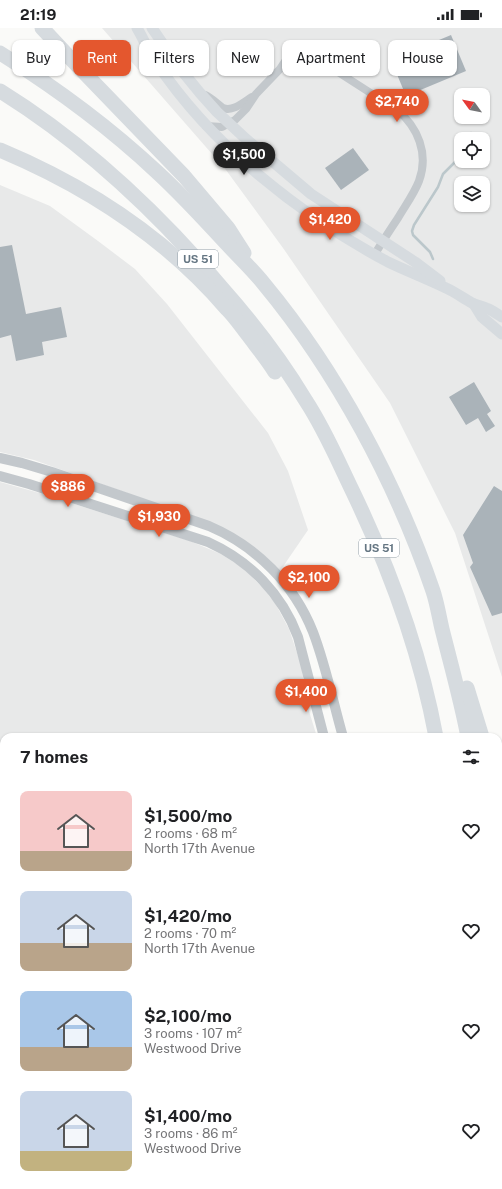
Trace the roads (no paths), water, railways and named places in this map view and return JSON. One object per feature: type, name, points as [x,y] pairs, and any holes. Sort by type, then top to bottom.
[{"type":"highway","points":[[42,28],[196,189],[236,240],[252,269]]},
{"type":"highway","name":"US 51","points":[[0,53],[60,93],[124,143],[171,185],[252,269],[307,342],[357,422],[386,478],[423,564],[434,594],[456,680],[467,733]]},
{"type":"highway","name":"US 51","points":[[0,91],[45,121],[84,151],[142,203],[192,252],[258,331],[286,370],[323,429],[385,563],[407,626],[423,679],[435,733]]},
{"type":"highway","points":[[0,150],[49,172],[105,203],[175,256],[228,309],[271,366],[344,474]]},
{"type":"highway","points":[[434,594],[448,624],[481,733]]},
{"type":"highway","points":[[407,626],[420,686],[427,733]]},
{"type":"main road","points":[[137,28],[160,68],[185,101],[206,126],[236,155],[293,201],[328,226],[405,270],[448,288]]},
{"type":"main road","points":[[152,28],[178,66],[198,91],[230,124],[309,192],[418,264],[448,288],[474,304],[487,308],[502,317]]},
{"type":"main road","points":[[474,304],[482,317],[502,334]]},
{"type":"street","points":[[206,126],[220,127],[230,124],[239,116],[256,94],[280,69],[296,45],[406,118],[416,133],[421,145],[423,154],[420,180],[375,254]]},
{"type":"street","points":[[198,91],[227,109],[237,106],[256,94]]},
{"type":"street","points":[[0,458],[48,471],[196,521],[227,534],[258,556],[272,568],[289,588],[310,624],[319,650],[342,733]]},
{"type":"street","points":[[0,476],[208,542],[230,554],[250,568],[263,580],[274,594],[294,627],[298,637],[323,733]]},
{"type":"waterway","points":[[433,259],[430,252],[413,235],[412,231],[414,225],[438,187],[443,174],[454,163]]}]
